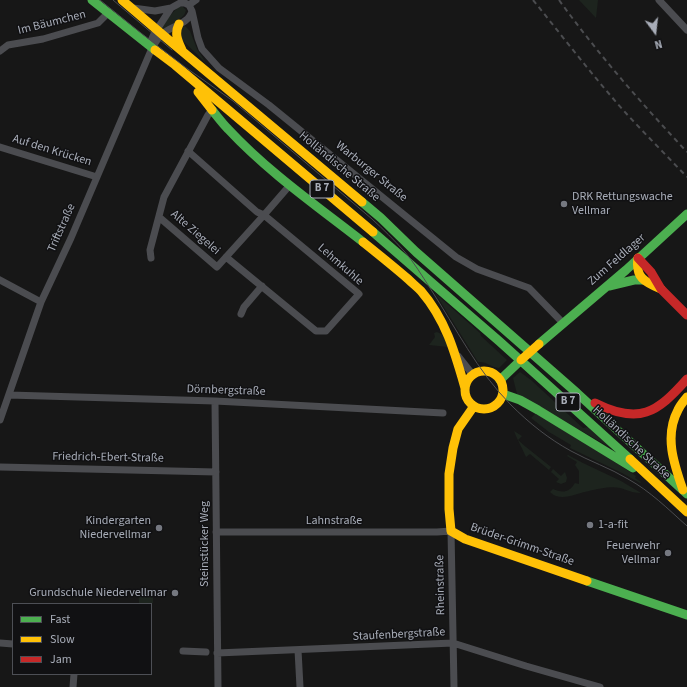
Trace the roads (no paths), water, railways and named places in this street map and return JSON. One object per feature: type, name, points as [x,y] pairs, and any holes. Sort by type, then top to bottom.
[{"type":"main road","name":"B 7","points":[[92,0],[175,65]]},
{"type":"main road","name":"Holländische Straße","points":[[122,0],[381,218],[416,252],[577,392],[685,493]]},
{"type":"main road","points":[[179,24],[176,29],[176,34],[184,53]]},
{"type":"main road","name":"Holländische Straße","points":[[175,65],[469,314],[573,406],[687,512]]},
{"type":"main road","points":[[175,65],[182,78],[197,91],[228,129],[260,160],[397,269],[421,291],[434,309],[448,334],[455,352],[467,398],[470,403],[479,408],[489,408],[494,406],[503,394],[500,380],[492,373],[487,372],[481,372],[473,375],[469,379],[465,388]]},
{"type":"main road","name":"Zum Feldlager","points":[[563,323],[607,286],[687,214]]},
{"type":"main road","points":[[638,258],[636,266],[637,271],[644,280],[661,289]]},
{"type":"main road","points":[[638,258],[651,272],[661,289],[687,315]]},
{"type":"main road","points":[[607,286],[634,280],[644,280]]},
{"type":"main road","points":[[500,380],[563,323]]},
{"type":"main road","points":[[577,392],[606,409],[614,412],[629,414],[651,410],[664,402],[687,379]]},
{"type":"main road","points":[[503,394],[520,400],[538,410],[619,460],[648,475]]},
{"type":"main road","points":[[685,493],[671,454],[670,438],[676,414],[687,397]]},
{"type":"main road","name":"Brüder-Grimm-Straße","points":[[474,406],[458,429],[453,448],[449,474],[449,509],[451,531],[465,538],[687,615]]},
{"type":"street","name":"Triftstraße","points":[[159,32],[179,24],[191,16],[190,8],[196,0]]},
{"type":"street","points":[[659,0],[687,30]]},
{"type":"street","points":[[131,7],[154,10],[174,4],[185,3],[190,8]]},
{"type":"street","name":"Triftstraße","points":[[0,420],[2,406],[9,395],[41,302],[71,238],[154,49],[159,32],[174,4]]},
{"type":"street","name":"Warburger Straße","points":[[190,8],[202,49],[219,68],[274,109],[456,257],[477,269],[529,288],[563,323]]},
{"type":"street","name":"Im Bäumchen","points":[[0,51],[8,45],[43,39],[98,23],[108,13]]},
{"type":"street","name":"Alte Ziegelei","points":[[151,258],[150,250],[160,217],[164,197],[208,114],[212,110]]},
{"type":"street","name":"Auf den Krücken","points":[[0,147],[97,177]]},
{"type":"street","points":[[188,151],[257,212],[264,215]]},
{"type":"street","name":"Alte Ziegelei","points":[[160,217],[217,266],[290,185]]},
{"type":"street","name":"Lehmkuhle","points":[[226,257],[316,331],[326,332],[359,294],[264,215]]},
{"type":"street","points":[[0,280],[41,302]]},
{"type":"street","points":[[241,314],[262,286]]},
{"type":"street","points":[[455,352],[473,375]]},
{"type":"street","name":"Dörnbergstraße","points":[[9,395],[215,401],[443,413]]},
{"type":"street","name":"Steinstücker Weg","points":[[215,401],[218,687]]},
{"type":"street","name":"Friedrich-Ebert-Straße","points":[[0,467],[216,472]]},
{"type":"street","name":"Lahnstraße","points":[[216,532],[451,531]]},
{"type":"street","name":"Rheinstraße","points":[[451,531],[454,687]]},
{"type":"street","points":[[0,643],[12,644]]},
{"type":"street","name":"Staufenbergstraße","points":[[217,653],[453,644],[600,687]]},
{"type":"street","points":[[298,650],[300,687]]},
{"type":"street","points":[[183,651],[206,652]]},
{"type":"street","points":[[73,687],[74,675]]},
{"type":"tram line","points":[[100,0],[185,67],[233,101],[372,219],[415,264],[477,364],[499,392],[525,418],[547,436],[578,455],[614,471],[644,489],[687,526]]},
{"type":"tram line","points":[[113,0],[172,50]]},
{"type":"railway","points":[[533,0],[624,111],[687,177]]},
{"type":"railway","points":[[559,0],[589,40],[687,152]]},
{"type":"place","name":"DRK Rettungswache Vellmar","points":[[564,204]]},
{"type":"place","name":"1-a-fit","points":[[590,525]]},
{"type":"place","name":"Kindergarten Niedervellmar","points":[[159,528]]},
{"type":"place","name":"Feuerwehr Vellmar","points":[[668,553]]},
{"type":"place","name":"Grundschule Niedervellmar","points":[[175,593]]}]
